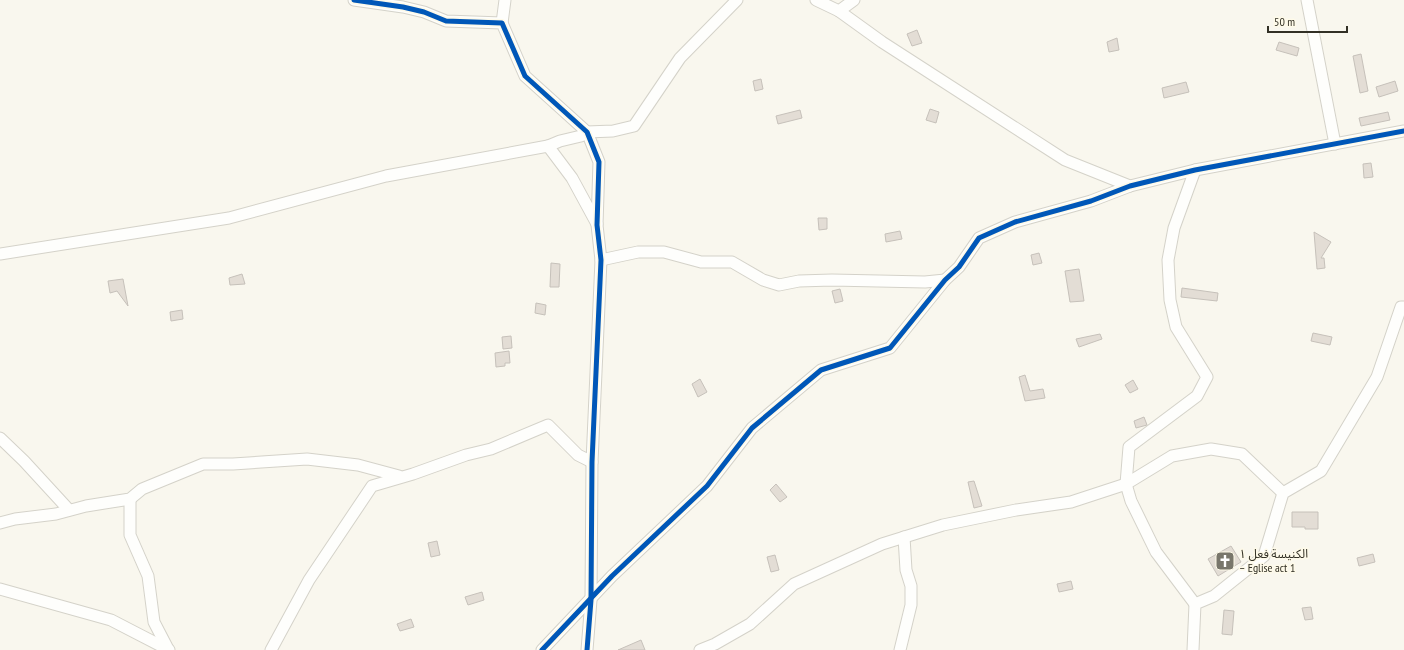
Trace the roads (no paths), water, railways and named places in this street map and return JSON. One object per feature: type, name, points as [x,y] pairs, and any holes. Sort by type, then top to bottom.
[{"type":"street","points":[[354,0],[403,7],[424,12],[446,20],[502,23]]},
{"type":"street","points":[[505,0],[502,23],[525,76],[587,132],[599,162],[597,225],[601,260],[592,462],[591,600],[587,650]]},
{"type":"street","points":[[0,254],[229,218],[386,176],[548,146],[560,141],[581,136],[587,132],[613,131],[634,126],[680,58],[737,0]]},
{"type":"street","points":[[816,0],[839,11],[882,42],[1065,160],[1130,186]]},
{"type":"street","points":[[839,11],[854,0]]},
{"type":"street","points":[[1307,0],[1335,144]]},
{"type":"street","points":[[542,650],[591,600],[612,576],[707,486],[752,428],[821,370],[890,348],[945,280],[959,267],[979,238],[1015,222],[1091,201],[1130,186],[1195,170],[1404,131]]},
{"type":"street","points":[[548,146],[572,178],[597,225]]},
{"type":"street","points":[[1193,650],[1195,604],[1156,552],[1140,520],[1126,484],[1130,447],[1197,396],[1207,377],[1176,326],[1170,300],[1168,260],[1174,228],[1195,170]]},
{"type":"street","points":[[601,260],[638,252],[664,252],[701,262],[732,262],[763,280],[779,285],[799,281],[832,280],[924,282],[945,280]]},
{"type":"street","points":[[1195,604],[1214,596],[1264,556],[1283,493],[1321,471],[1377,377],[1401,307],[1404,307]]},
{"type":"street","points":[[271,650],[309,580],[372,486],[466,455],[491,450],[548,425],[578,455],[592,462]]},
{"type":"street","points":[[0,438],[24,461],[69,510]]},
{"type":"street","points":[[700,650],[715,644],[750,624],[794,584],[882,544],[944,525],[1016,510],[1071,502],[1126,484],[1172,456],[1211,449],[1242,454],[1283,493]]},
{"type":"street","points":[[0,523],[15,519],[56,514],[69,510],[130,499],[142,489],[203,464],[233,464],[307,459],[358,465],[402,477]]},
{"type":"street","points":[[130,499],[130,535],[148,576],[154,622],[169,650]]},
{"type":"street","points":[[900,650],[911,604],[911,586],[906,570],[904,537]]},
{"type":"street","points":[[0,589],[111,620],[169,650]]},
{"type":"place","name":"الكنيسة فعل ۱ – Eglise act 1","points":[[1225,561]]}]
